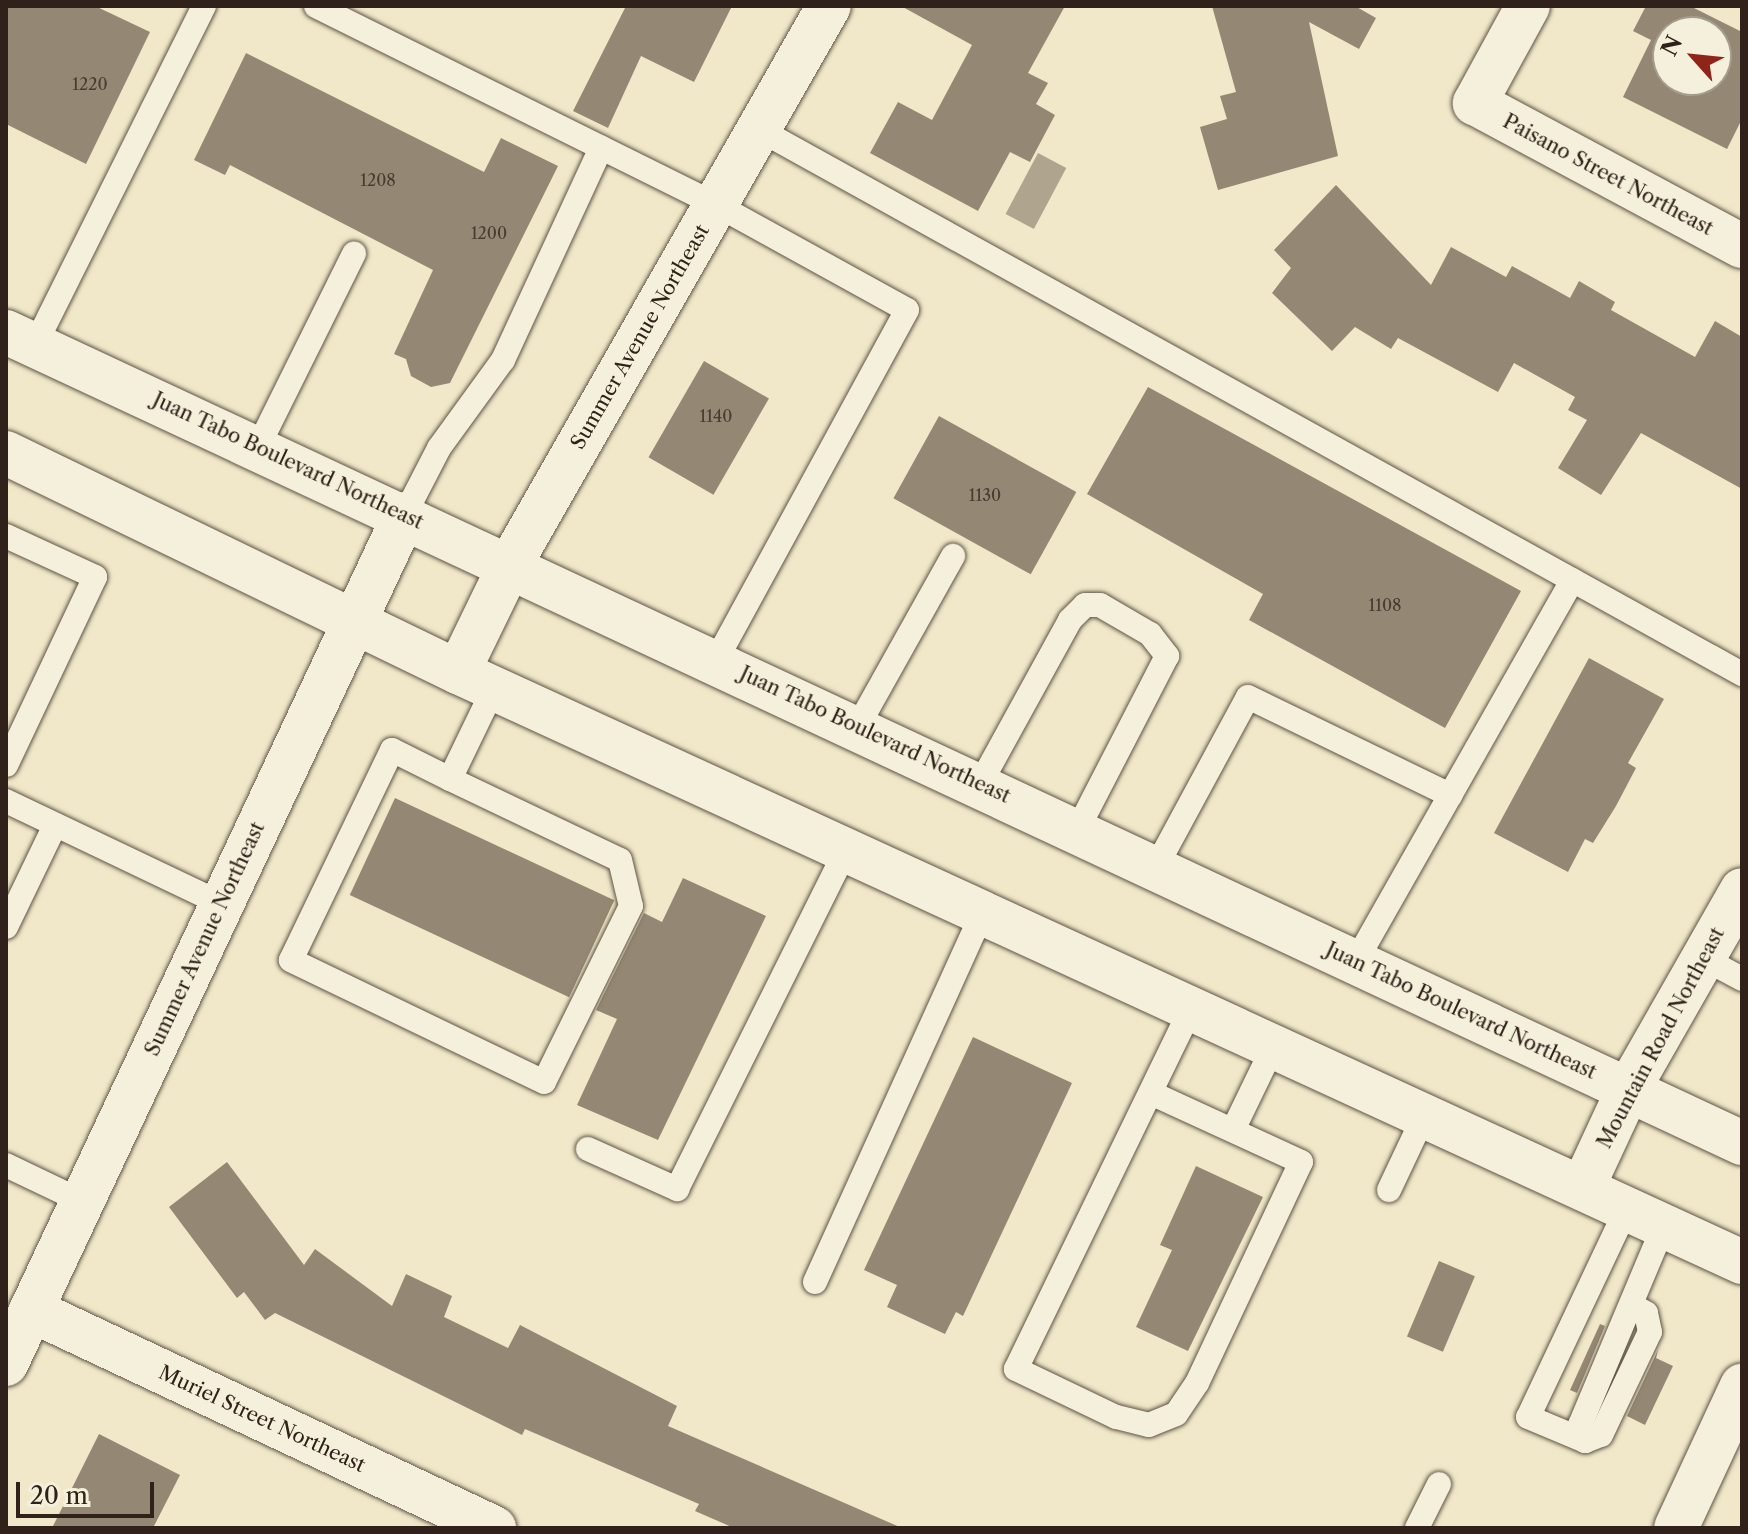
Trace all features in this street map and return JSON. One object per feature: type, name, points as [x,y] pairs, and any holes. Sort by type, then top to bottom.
[{"type":"main road","name":"Summer Avenue Northeast","points":[[476,680],[511,563],[829,6]]},
{"type":"main road","name":"Paisano Street Northeast","points":[[1528,6],[1475,103],[1742,246]]},
{"type":"main road","name":"Juan Tabo Boulevard Northeast","points":[[20,339],[511,563],[1742,1143]]},
{"type":"main road","points":[[6,453],[356,618],[476,680],[1742,1262]]},
{"type":"main road","name":"Summer Avenue Northeast","points":[[6,1364],[405,514]]},
{"type":"main road","name":"Mountain Road Northeast","points":[[1583,1187],[1628,1090],[1742,890]]},
{"type":"main road","name":"Muriel Street Northeast","points":[[31,1310],[494,1528]]},
{"type":"main road","points":[[1676,1528],[1742,1386]]},
{"type":"lane","points":[[20,339],[204,6]]},
{"type":"lane","points":[[316,6],[715,204],[907,310],[716,660]]},
{"type":"lane","points":[[760,130],[1742,674]]},
{"type":"lane","points":[[405,514],[439,448],[503,360],[601,148]]},
{"type":"lane","points":[[258,447],[354,254]]},
{"type":"lane","points":[[6,536],[95,577],[6,765]]},
{"type":"lane","points":[[858,726],[953,556]]},
{"type":"lane","points":[[1356,961],[1572,580]]},
{"type":"lane","points":[[980,784],[1070,620],[1085,605],[1100,605],[1150,634],[1167,656],[1077,830]]},
{"type":"lane","points":[[450,779],[476,680]]},
{"type":"lane","points":[[1156,867],[1248,697],[1450,795]]},
{"type":"lane","points":[[392,750],[450,779],[620,860],[631,906],[544,1082],[291,960],[392,750]]},
{"type":"lane","points":[[6,801],[222,904]]},
{"type":"lane","points":[[6,927],[55,825]]},
{"type":"lane","points":[[588,1149],[677,1189],[846,850]]},
{"type":"lane","points":[[815,1282],[983,912]]},
{"type":"lane","points":[[1703,958],[1742,979]]},
{"type":"lane","points":[[1151,1093],[1301,1162],[1197,1383],[1176,1414],[1149,1425],[1116,1417],[1016,1369],[1192,1007]]},
{"type":"lane","points":[[1233,1130],[1274,1045]]},
{"type":"lane","points":[[1389,1190],[1425,1114]]},
{"type":"lane","points":[[6,1165],[81,1201]]},
{"type":"lane","points":[[1645,1216],[1633,1286],[1633,1306],[1580,1425],[1585,1441],[1528,1417],[1645,1216]]},
{"type":"lane","points":[[1417,1528],[1439,1484]]},
{"type":"shaded area","points":[[1038,153],[1066,168],[1034,229],[1006,214]]},
{"type":"building","points":[[6,6],[95,6],[150,32],[86,164],[6,124]]},
{"type":"building","points":[[626,6],[732,6],[694,82],[641,56],[608,128],[573,111]]},
{"type":"building","points":[[901,6],[1065,6],[1028,73],[1048,83],[1036,104],[1055,115],[1030,162],[1010,152],[978,211],[870,153],[898,102],[932,120],[972,45]]},
{"type":"building","points":[[1212,6],[1355,6],[1376,18],[1359,49],[1309,22],[1338,156],[1218,190],[1200,127],[1227,119],[1220,96],[1236,92]]},
{"type":"building","points":[[1646,6],[1690,6],[1710,16],[1652,16],[1652,96],[1732,96],[1732,27],[1742,32],[1742,119],[1727,149],[1623,97],[1651,40],[1633,31]]},
{"type":"building","points":[[246,53],[484,172],[501,138],[558,166],[450,383],[431,387],[411,376],[406,359],[394,354],[433,270],[230,165],[225,175],[194,160]]},
{"type":"building","points":[[1336,185],[1431,285],[1451,247],[1506,277],[1512,266],[1570,298],[1579,281],[1615,302],[1611,310],[1695,357],[1715,321],[1742,337],[1742,489],[1641,433],[1601,495],[1558,468],[1587,420],[1568,410],[1575,397],[1514,363],[1498,392],[1398,338],[1391,349],[1355,327],[1332,351],[1272,293],[1291,268],[1274,250]]},
{"type":"building","points":[[704,361],[769,398],[713,495],[648,457]]},
{"type":"building","points":[[1148,387],[1521,591],[1445,728],[1249,620],[1263,594],[1087,494]]},
{"type":"building","points":[[939,416],[1076,492],[1031,574],[893,498]]},
{"type":"building","points":[[1589,658],[1664,699],[1628,763],[1636,768],[1616,806],[1593,843],[1585,839],[1568,872],[1494,833]]},
{"type":"building","points":[[395,798],[614,900],[569,997],[350,895]]},
{"type":"building","points":[[683,878],[766,916],[658,1140],[577,1105],[617,1019],[596,1010],[644,913],[662,922]]},
{"type":"building","points":[[973,1037],[1072,1083],[963,1316],[956,1312],[945,1334],[887,1307],[897,1285],[864,1270]]},
{"type":"building","points":[[227,1162],[304,1265],[315,1249],[392,1306],[406,1274],[452,1296],[444,1317],[508,1348],[520,1325],[677,1406],[668,1426],[902,1528],[734,1528],[695,1511],[699,1504],[525,1429],[522,1435],[275,1313],[265,1320],[244,1292],[237,1298],[169,1207]]},
{"type":"building","points":[[1196,1166],[1263,1197],[1188,1351],[1136,1327],[1172,1250],[1160,1245]]},
{"type":"building","points":[[1439,1261],[1475,1276],[1443,1352],[1407,1336]]},
{"type":"building","points":[[1600,1324],[1605,1326],[1577,1393],[1570,1390]]},
{"type":"building","points":[[1658,1350],[1656,1358],[1673,1366],[1645,1425],[1627,1416]]},
{"type":"building","points":[[99,1434],[180,1475],[153,1528],[52,1528]]}]
